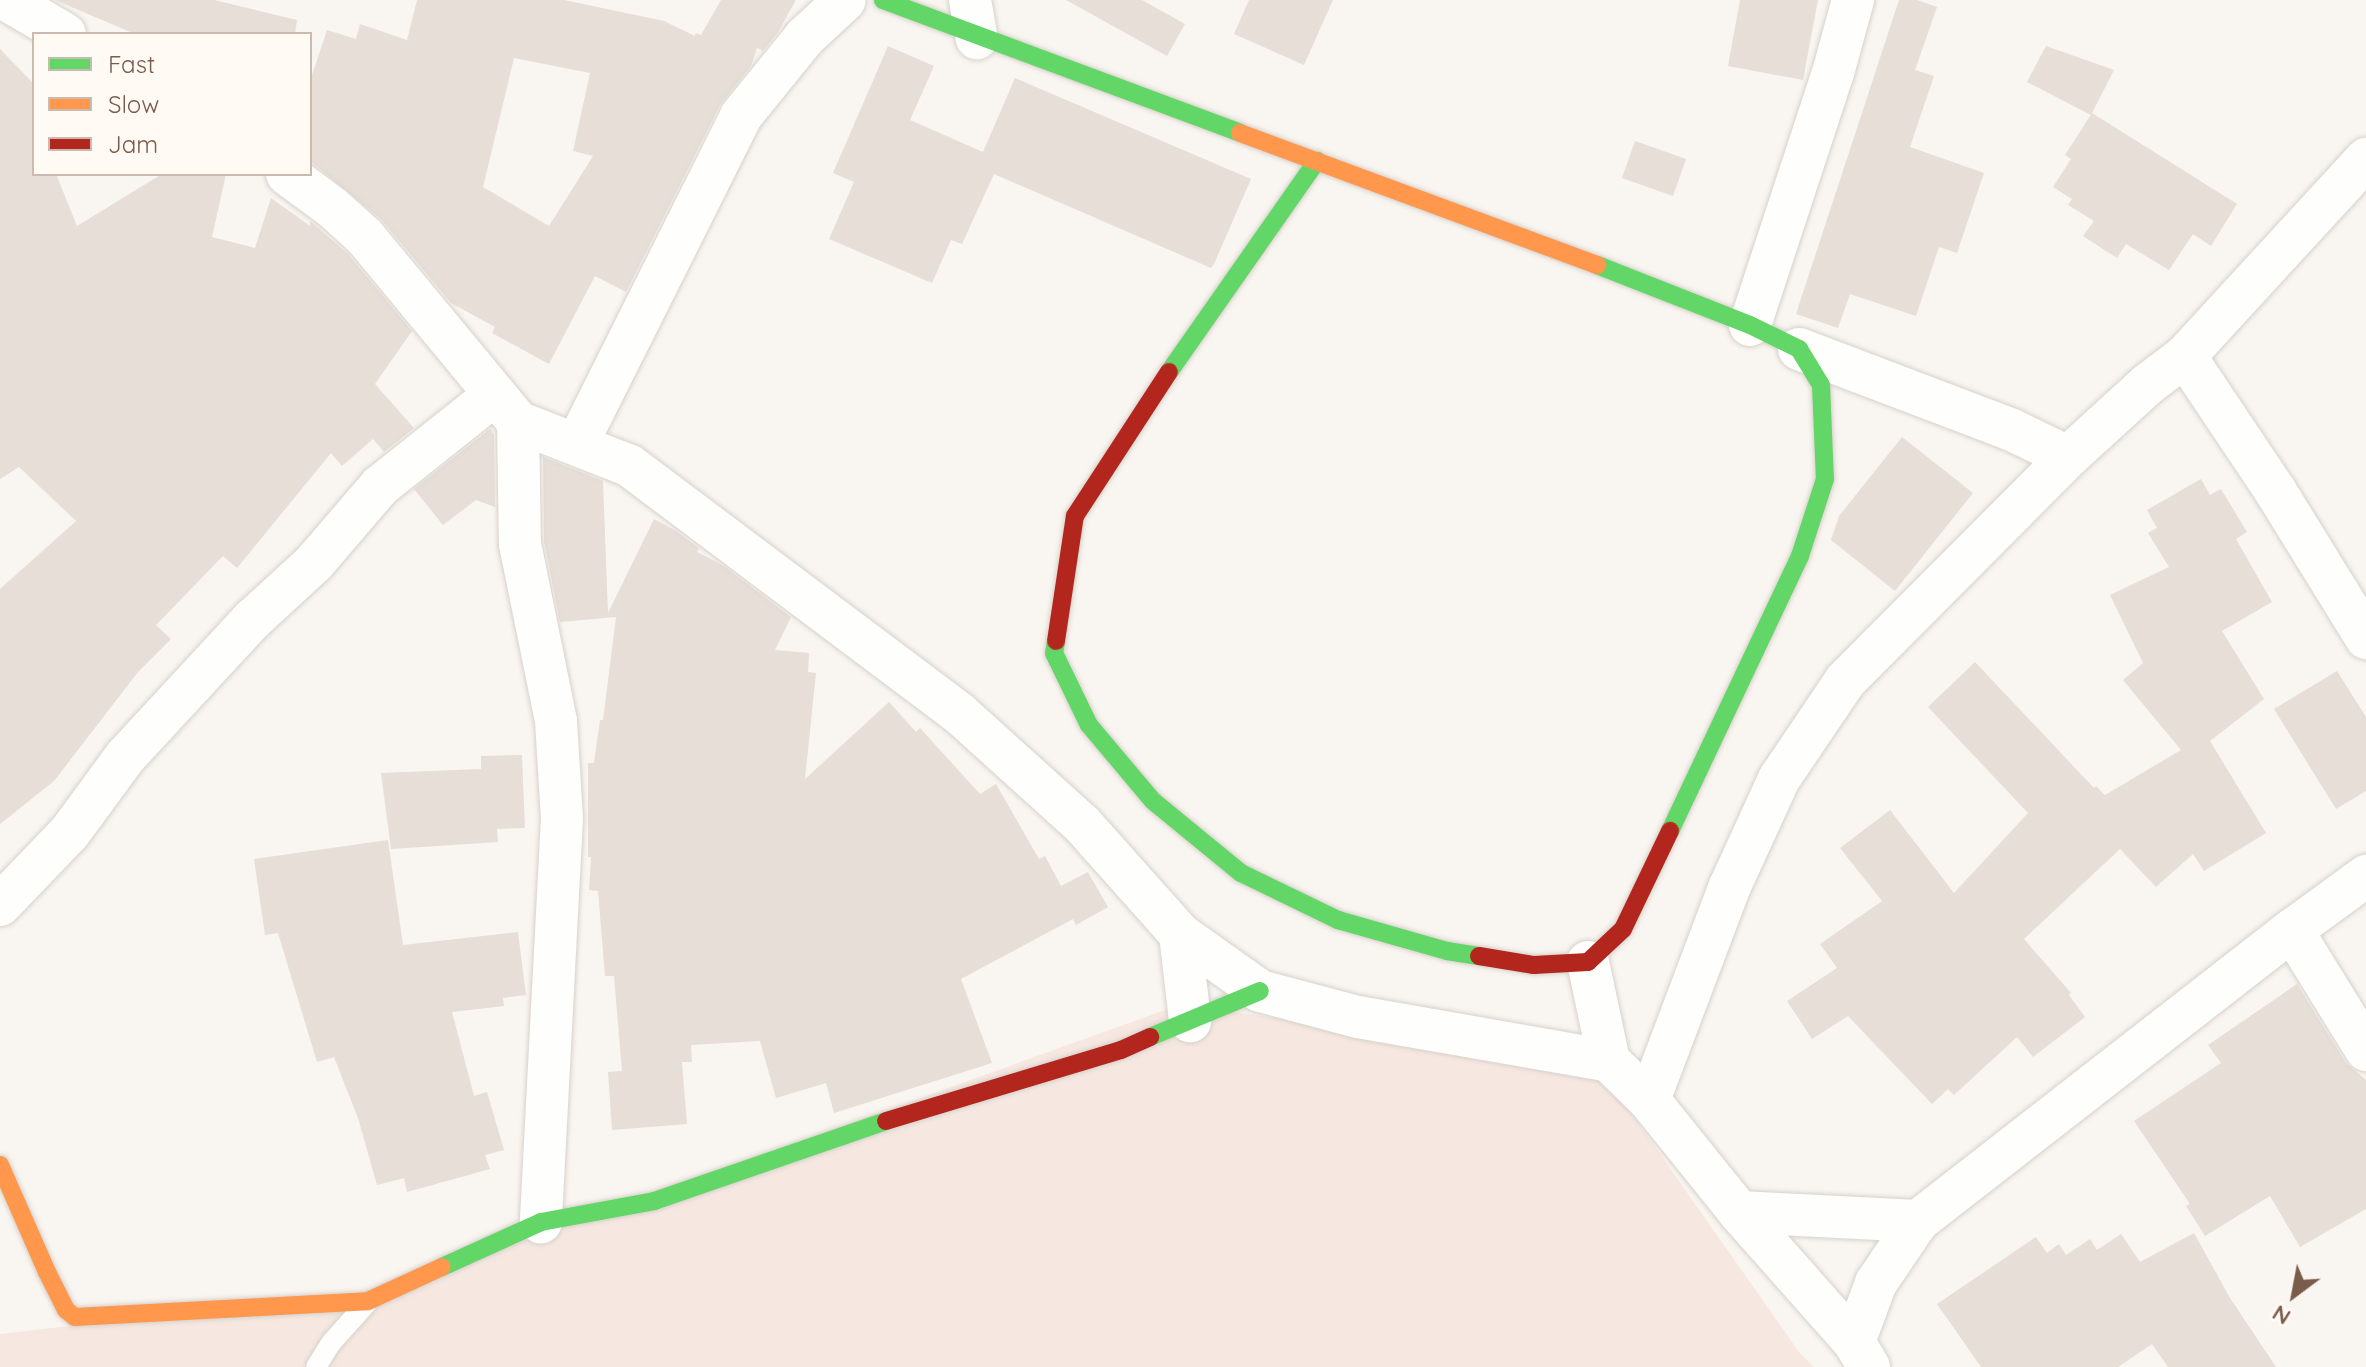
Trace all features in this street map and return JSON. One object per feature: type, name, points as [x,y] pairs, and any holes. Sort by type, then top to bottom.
[{"type":"street","points":[[7,0],[62,32]]},
{"type":"street","points":[[578,442],[741,116],[805,37],[845,0]]},
{"type":"street","points":[[883,0],[974,19],[1317,161],[1514,232],[1750,325],[1799,349],[2010,429],[2068,457]]},
{"type":"street","points":[[1750,325],[1833,73],[1853,0]]},
{"type":"street","points":[[1649,1100],[1730,886],[1779,779],[1845,681],[2068,457],[2148,384],[2185,356],[2366,159]]},
{"type":"street","points":[[1317,161],[1169,372],[1075,516],[1054,653],[1089,725],[1153,801],[1241,873],[1338,920],[1447,951],[1534,965],[1588,962],[1623,929],[1804,543],[1825,479],[1821,385],[1799,349]]},
{"type":"street","points":[[290,176],[365,237],[506,409],[630,466],[959,713],[1082,824],[1180,934],[1260,991],[1358,1017],[1609,1061]]},
{"type":"street","points":[[2185,356],[2276,492],[2366,638]]},
{"type":"street","points":[[0,905],[70,832],[125,757],[252,620],[314,563],[380,486],[506,409]]},
{"type":"street","points":[[506,409],[520,544],[556,721],[562,818],[541,1222]]},
{"type":"street","points":[[1861,1355],[1876,1283],[1918,1221],[2366,876]]},
{"type":"street","points":[[2292,930],[2366,1050]]},
{"type":"street","points":[[1180,934],[1190,1021]]},
{"type":"street","points":[[1588,962],[1609,1061],[1649,1100],[1861,1355]]},
{"type":"street","points":[[0,1165],[47,1272],[66,1310],[75,1317],[368,1301],[541,1222],[654,1201],[890,1120],[1121,1050],[1260,991]]},
{"type":"street","points":[[1739,1212],[1918,1221]]},
{"type":"lane","points":[[316,1367],[331,1343],[368,1301]]},
{"type":"shaded area","points":[[1179,1005],[1594,1060],[1799,1352],[1814,1367],[0,1367],[0,1334],[389,1289]]},
{"type":"building","points":[[55,0],[214,0],[297,20],[295,32],[130,32]]},
{"type":"building","points":[[417,0],[564,0],[664,21],[695,36],[696,33],[701,35],[721,0],[796,0],[778,32],[763,51],[757,48],[751,66],[720,105],[626,292],[595,276],[549,364],[492,333],[495,327],[451,303],[381,219],[312,163],[312,75],[327,30],[356,39],[360,24],[407,40]],"holes":[[[514,58],[590,73],[573,151],[593,156],[549,226],[483,187]]]},
{"type":"building","points":[[1066,0],[1142,0],[1185,24],[1167,56]]},
{"type":"building","points":[[1249,0],[1333,0],[1304,65],[1234,34]]},
{"type":"building","points":[[1740,0],[1818,0],[1803,80],[1728,66]]},
{"type":"building","points":[[1899,0],[1917,0],[1937,7],[1915,70],[1934,76],[1910,147],[1984,173],[1957,253],[1939,247],[1916,316],[1850,294],[1838,328],[1796,314]]},
{"type":"building","points":[[888,46],[934,66],[910,120],[983,152],[1015,78],[1251,179],[1214,264],[1211,268],[994,174],[962,244],[951,240],[932,283],[829,239],[854,182],[833,173]]},
{"type":"building","points":[[2046,46],[2114,70],[2091,115],[2027,82]]},
{"type":"building","points":[[0,49],[32,82],[32,176],[57,176],[77,226],[159,176],[226,176],[212,237],[255,248],[271,198],[310,226],[310,221],[348,254],[412,331],[375,384],[414,428],[384,452],[373,439],[342,466],[331,453],[237,568],[223,556],[156,625],[171,639],[138,672],[54,781],[0,824],[0,589],[76,521],[19,467],[0,479]]},
{"type":"building","points":[[2092,113],[2237,204],[2211,246],[2193,234],[2169,270],[2126,244],[2117,258],[2083,236],[2094,221],[2068,205],[2072,199],[2053,187],[2071,159],[2065,155]]},
{"type":"building","points":[[1635,141],[1686,159],[1673,196],[1622,178]]},
{"type":"building","points":[[490,429],[494,434],[495,507],[476,500],[443,525],[414,489]]},
{"type":"building","points":[[1902,437],[1973,493],[1895,591],[1831,540],[1839,516]]},
{"type":"building","points":[[543,457],[603,481],[608,613],[654,519],[676,531],[699,548],[697,552],[724,566],[791,617],[775,650],[809,653],[808,672],[816,673],[805,779],[889,702],[916,732],[920,728],[980,794],[996,784],[1039,859],[1045,856],[1061,886],[1088,872],[1108,907],[1076,925],[1073,919],[961,979],[992,1063],[834,1113],[826,1083],[776,1098],[760,1041],[691,1045],[692,1062],[682,1062],[687,1124],[612,1130],[608,1072],[622,1071],[614,976],[605,976],[598,891],[589,890],[588,763],[594,763],[600,720],[603,720],[616,617],[560,622],[544,541]]},
{"type":"building","points":[[2201,479],[2210,495],[2221,489],[2247,532],[2236,539],[2272,602],[2222,631],[2264,699],[2210,741],[2266,833],[2204,871],[2193,854],[2156,887],[2120,849],[2024,939],[2071,993],[2069,995],[2085,1017],[2033,1057],[2017,1037],[1954,1095],[1948,1089],[1932,1104],[1848,1016],[1812,1039],[1787,1001],[1837,968],[1820,944],[1882,901],[1840,848],[1890,810],[1954,893],[2028,813],[1928,707],[1975,662],[2094,788],[2096,786],[2105,795],[2181,750],[2123,680],[2143,663],[2110,595],[2169,567],[2148,533],[2157,528],[2147,510]]},
{"type":"building","points":[[2337,671],[2366,717],[2366,791],[2336,809],[2274,709]]},
{"type":"building","points":[[522,755],[525,828],[497,829],[498,842],[391,849],[381,773],[481,769],[481,756]]},
{"type":"building","points":[[388,840],[403,945],[518,932],[526,995],[503,998],[504,1006],[452,1012],[474,1096],[487,1092],[504,1150],[485,1155],[490,1169],[407,1192],[404,1178],[377,1185],[358,1118],[334,1057],[317,1062],[278,933],[265,935],[254,859]]},
{"type":"building","points":[[2297,984],[2346,1063],[2366,1080],[2366,1209],[2300,1247],[2270,1196],[2205,1236],[2186,1206],[2190,1204],[2134,1121],[2221,1063],[2208,1045]]},
{"type":"building","points":[[2194,1233],[2230,1298],[2276,1367],[2168,1367],[2152,1344],[2118,1367],[1981,1367],[1937,1304],[2036,1237],[2047,1253],[2059,1244],[2066,1255],[2090,1239],[2097,1250],[2121,1234],[2140,1262]]},
{"type":"traffic: fast","points":[[883,0],[1240,133]]},
{"type":"traffic: fast","points":[[1169,372],[1317,161]]},
{"type":"traffic: fast","points":[[1597,265],[1750,325],[1799,349],[1821,385],[1825,479],[1800,556],[1670,831]]},
{"type":"traffic: fast","points":[[1056,641],[1054,653],[1089,725],[1153,801],[1241,873],[1338,920],[1447,951],[1479,956]]},
{"type":"traffic: fast","points":[[1150,1037],[1260,991]]},
{"type":"traffic: fast","points":[[442,1267],[541,1222],[654,1201],[886,1121]]},
{"type":"traffic: slow","points":[[1240,133],[1597,265]]},
{"type":"traffic: slow","points":[[0,1165],[47,1272],[66,1310],[75,1317],[368,1301],[442,1267]]},
{"type":"traffic: jam","points":[[1056,641],[1075,516],[1169,372]]},
{"type":"traffic: jam","points":[[1479,956],[1534,965],[1588,962],[1623,929],[1670,831]]},
{"type":"traffic: jam","points":[[886,1121],[1121,1050],[1150,1037]]}]
